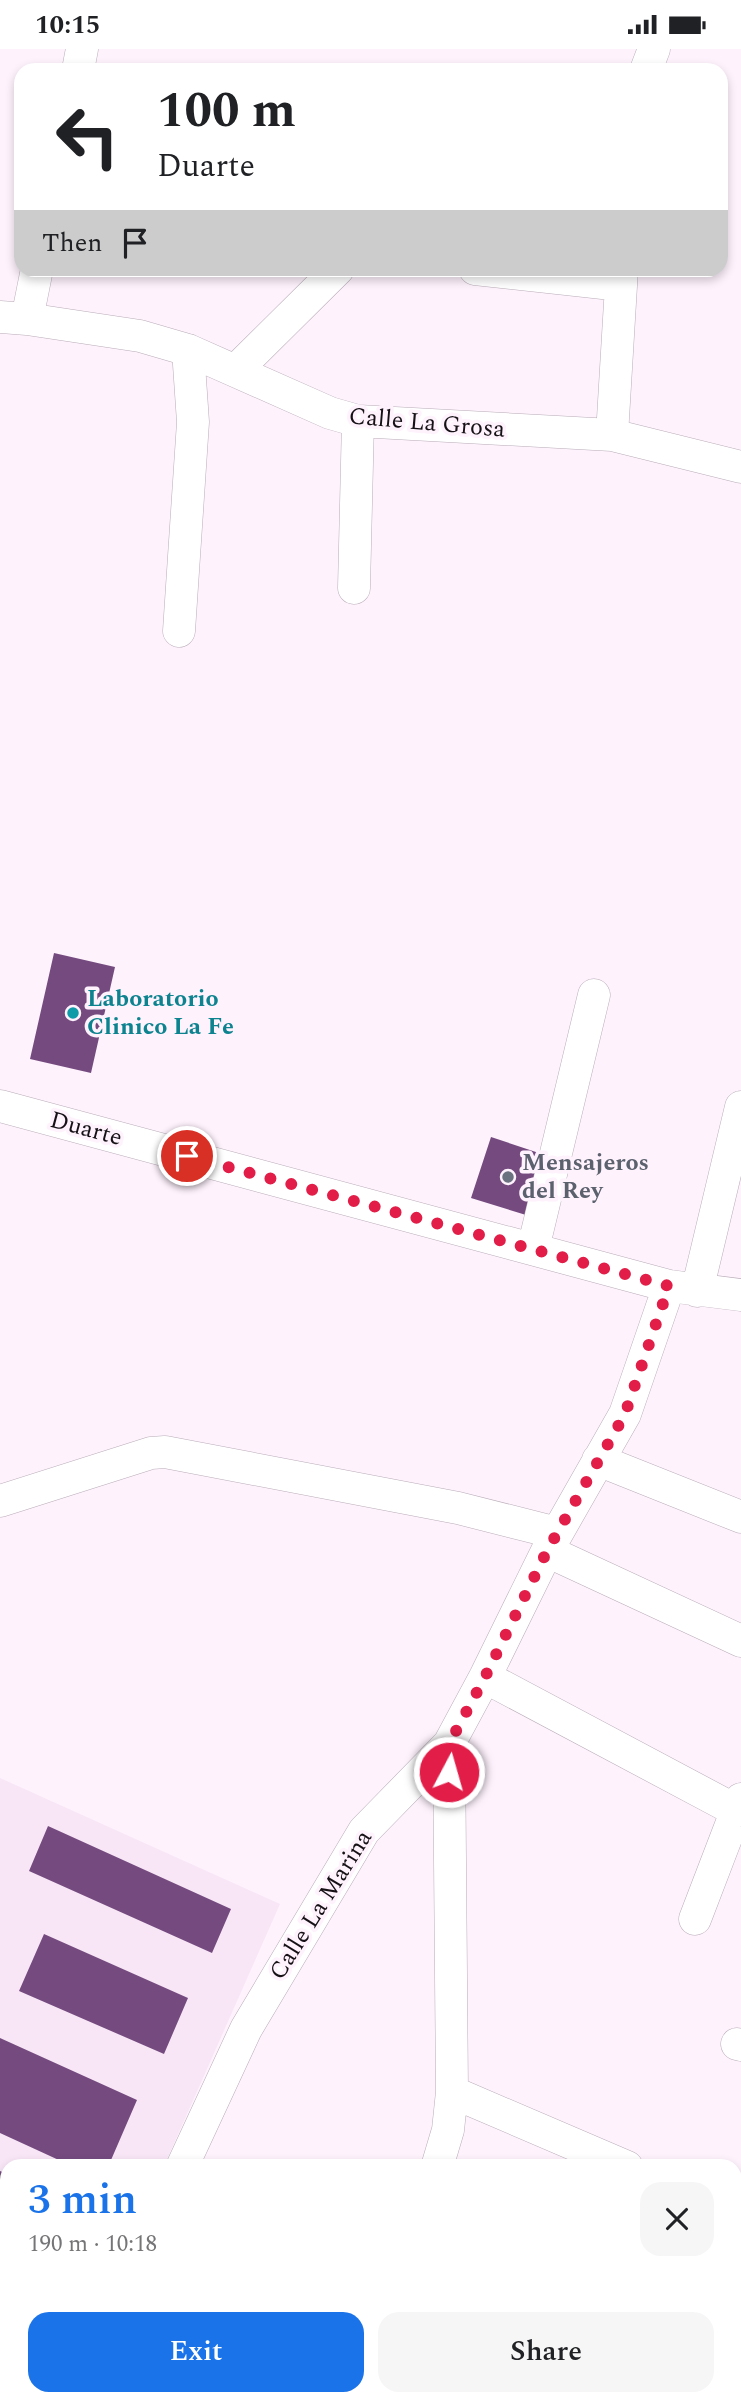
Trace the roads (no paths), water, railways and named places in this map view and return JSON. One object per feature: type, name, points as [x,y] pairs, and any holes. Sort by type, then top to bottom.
[{"type":"street","points":[[13,318],[33,277]]},
{"type":"street","points":[[236,370],[330,277]]},
{"type":"street","points":[[611,435],[621,277]]},
{"type":"street","name":"Calle La Grosa","points":[[13,318],[140,336],[188,350],[330,413],[358,421],[611,435],[741,467]]},
{"type":"street","points":[[178,631],[193,422],[188,350]]},
{"type":"street","points":[[354,588],[358,421]]},
{"type":"street","points":[[533,1249],[594,995]]},
{"type":"street","name":"Duarte","points":[[0,1106],[683,1288],[741,1295]]},
{"type":"street","name":"Calle La Marina","points":[[186,2159],[246,2029],[364,1831],[449,1744],[552,1542],[625,1414],[683,1288],[741,1107]]},
{"type":"street","points":[[0,1501],[151,1453],[165,1451],[458,1508],[552,1542],[741,1641]]},
{"type":"street","points":[[598,1460],[741,1517]]},
{"type":"street","points":[[485,1677],[739,1805],[695,1919]]},
{"type":"street","points":[[439,2159],[448,2130],[452,2092],[449,1744]]},
{"type":"street","points":[[452,2092],[609,2159]]},
{"type":"place","name":"Laboratorio Clinico La Fe","points":[[73,1013]]},
{"type":"place","name":"Mensajeros del Rey","points":[[508,1177]]}]
